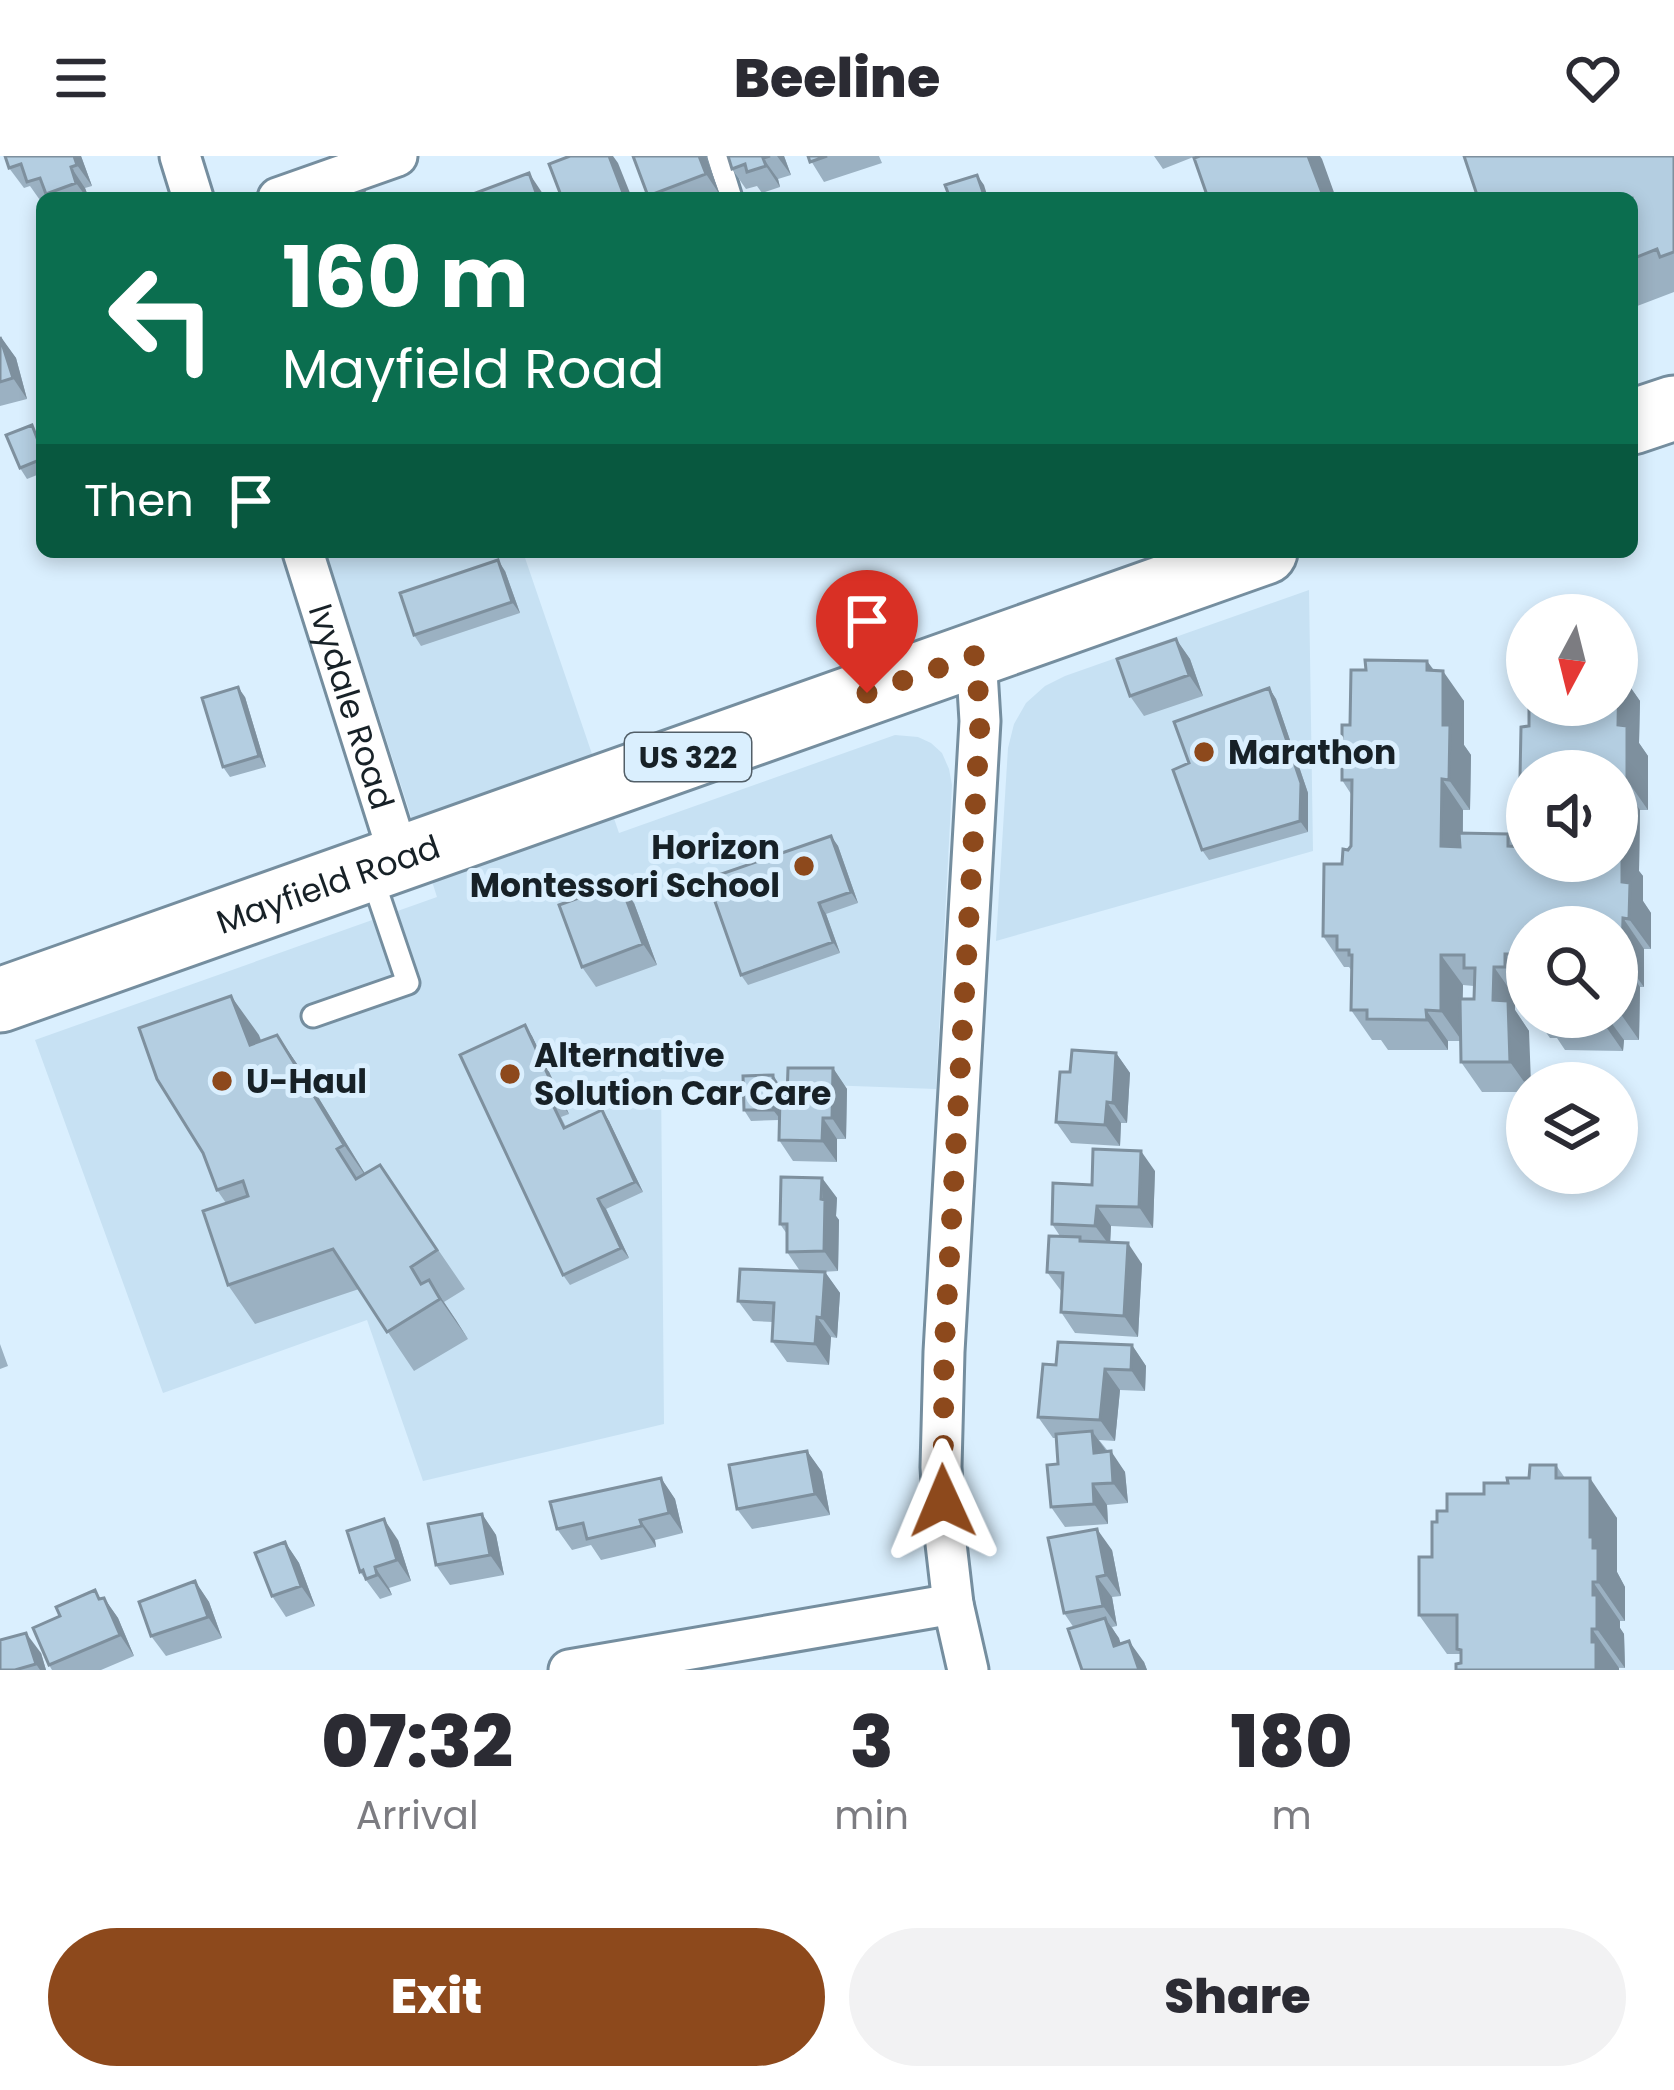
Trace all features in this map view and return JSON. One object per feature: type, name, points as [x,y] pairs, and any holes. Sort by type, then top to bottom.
[{"type":"main road","points":[[1638,420],[1674,408]]},
{"type":"main road","name":"Mayfield Road","points":[[0,1000],[1248,558]]},
{"type":"street","points":[[180,156],[191,192]]},
{"type":"street","points":[[295,192],[397,156]]},
{"type":"street","name":"Ivydale Road","points":[[305,558],[385,864]]},
{"type":"street","points":[[968,1670],[953,1604],[941,1467],[980,722],[976,655]]},
{"type":"street","points":[[569,1670],[953,1604]]},
{"type":"lane","points":[[718,156],[729,192]]},
{"type":"lane","points":[[313,1016],[408,983],[385,864]]},
{"type":"shaded area","points":[[328,558],[525,558],[619,833],[895,735],[931,743],[949,769],[952,785],[936,1089],[661,1079],[664,1424],[423,1481],[367,1320],[163,1393],[35,1040],[437,897]]},
{"type":"shaded area","points":[[1309,590],[1313,851],[996,941],[1008,748],[1026,703],[1065,676]]},
{"type":"building","points":[[5,156],[74,156],[77,165],[71,167],[76,183],[45,192],[40,178],[27,182],[21,164],[9,168]]},
{"type":"building","points":[[570,156],[609,156],[623,192],[560,192],[549,164]]},
{"type":"building","points":[[633,156],[699,156],[706,174],[646,192]]},
{"type":"building","points":[[728,156],[770,156],[763,158],[766,166],[747,172],[745,164],[732,169]]},
{"type":"building","points":[[1308,156],[1322,192],[1206,192],[1194,158]]},
{"type":"building","points":[[1464,156],[1674,156],[1674,252],[1660,257],[1657,249],[1638,257],[1638,192],[1476,192]]},
{"type":"building","points":[[529,173],[536,192],[478,192]]},
{"type":"building","points":[[977,175],[983,192],[948,192],[945,185]]},
{"type":"building","points":[[0,337],[13,378],[0,382]]},
{"type":"building","points":[[32,425],[36,461],[20,468],[6,435]]},
{"type":"building","points":[[498,560],[512,602],[414,635],[400,593]]},
{"type":"building","points":[[1176,639],[1189,675],[1130,696],[1117,659]]},
{"type":"building","points":[[1365,660],[1427,661],[1427,670],[1443,671],[1443,725],[1450,725],[1449,780],[1442,779],[1441,846],[1460,847],[1459,833],[1506,834],[1506,882],[1630,883],[1629,906],[1506,906],[1505,967],[1494,967],[1493,1000],[1506,1001],[1510,1062],[1461,1062],[1460,999],[1474,999],[1475,968],[1464,968],[1464,955],[1441,955],[1441,1011],[1426,1010],[1427,1020],[1367,1019],[1367,1010],[1351,1010],[1352,955],[1349,950],[1337,950],[1337,936],[1323,936],[1324,864],[1342,864],[1343,849],[1351,846],[1352,780],[1342,780],[1342,725],[1350,725],[1351,670],[1366,670]]},
{"type":"building","points":[[238,687],[259,756],[223,767],[202,698]]},
{"type":"building","points":[[1269,688],[1301,783],[1300,821],[1202,850],[1173,770],[1189,763],[1174,722]]},
{"type":"building","points":[[1627,726],[1627,750],[1521,750],[1521,727]]},
{"type":"building","points":[[831,836],[851,892],[819,903],[833,942],[741,975],[707,879]]},
{"type":"building","points":[[620,883],[643,944],[582,967],[559,905]]},
{"type":"building","points":[[231,996],[250,1045],[277,1035],[344,1145],[337,1149],[356,1179],[380,1165],[437,1250],[411,1267],[421,1284],[429,1280],[440,1299],[387,1332],[333,1249],[228,1285],[203,1211],[248,1196],[243,1181],[217,1190],[203,1153],[157,1079],[139,1028]]},
{"type":"building","points":[[525,1025],[561,1103],[554,1107],[564,1128],[602,1110],[635,1182],[598,1199],[621,1248],[563,1275],[460,1055]]},
{"type":"building","points":[[1072,1050],[1116,1053],[1113,1103],[1107,1102],[1105,1125],[1056,1122],[1060,1072],[1070,1072]]},
{"type":"building","points":[[788,1068],[833,1068],[832,1118],[823,1118],[822,1141],[779,1140],[780,1097],[787,1097]]},
{"type":"building","points":[[773,1075],[773,1110],[744,1110],[743,1076]]},
{"type":"building","points":[[1093,1149],[1141,1151],[1139,1207],[1097,1206],[1095,1226],[1052,1224],[1053,1183],[1092,1185]]},
{"type":"building","points":[[781,1177],[822,1178],[824,1251],[787,1252],[787,1224],[780,1224]]},
{"type":"building","points":[[1049,1236],[1128,1243],[1124,1316],[1061,1312],[1063,1273],[1047,1272]]},
{"type":"building","points":[[740,1269],[825,1272],[815,1344],[772,1341],[774,1303],[738,1301]]},
{"type":"building","points":[[1058,1342],[1132,1345],[1131,1370],[1105,1369],[1100,1420],[1038,1417],[1043,1364],[1056,1365]]},
{"type":"building","points":[[1092,1431],[1094,1453],[1111,1451],[1113,1483],[1093,1484],[1094,1504],[1051,1507],[1047,1465],[1058,1464],[1056,1434]]},
{"type":"building","points":[[807,1451],[815,1494],[737,1509],[729,1465]]},
{"type":"building","points":[[1530,1465],[1556,1465],[1556,1478],[1590,1478],[1590,1537],[1593,1548],[1598,1548],[1598,1582],[1593,1582],[1597,1629],[1592,1629],[1596,1670],[1456,1670],[1461,1663],[1457,1615],[1419,1615],[1419,1557],[1432,1557],[1432,1522],[1437,1522],[1437,1511],[1447,1511],[1447,1494],[1484,1494],[1484,1483],[1529,1478]]},
{"type":"building","points":[[661,1478],[669,1513],[640,1520],[642,1526],[587,1539],[583,1523],[557,1529],[550,1502]]},
{"type":"building","points":[[482,1514],[490,1555],[436,1565],[428,1524]]},
{"type":"building","points":[[384,1519],[397,1560],[375,1567],[377,1575],[366,1579],[347,1531]]},
{"type":"building","points":[[1097,1529],[1106,1575],[1097,1577],[1103,1606],[1064,1613],[1048,1538]]},
{"type":"building","points":[[285,1542],[301,1586],[272,1596],[255,1553]]},
{"type":"building","points":[[195,1581],[208,1617],[151,1636],[139,1602]]},
{"type":"building","points":[[95,1590],[99,1599],[104,1598],[120,1635],[49,1665],[33,1628],[60,1616],[56,1607]]},
{"type":"building","points":[[1105,1618],[1114,1646],[1129,1641],[1139,1670],[1082,1670],[1068,1629]]},
{"type":"building","points":[[26,1633],[36,1664],[0,1670],[0,1640]]},
{"type":"place","name":"Marathon","points":[[1204,752]]},
{"type":"place","name":"Horizon Montessori School","points":[[804,866]]},
{"type":"place","name":"Alternative Solution Car Care","points":[[510,1074]]},
{"type":"place","name":"U-Haul","points":[[222,1081]]},
{"type":"route","points":[[867,693],[976,655],[980,722],[944,1352],[943,1501]]}]
